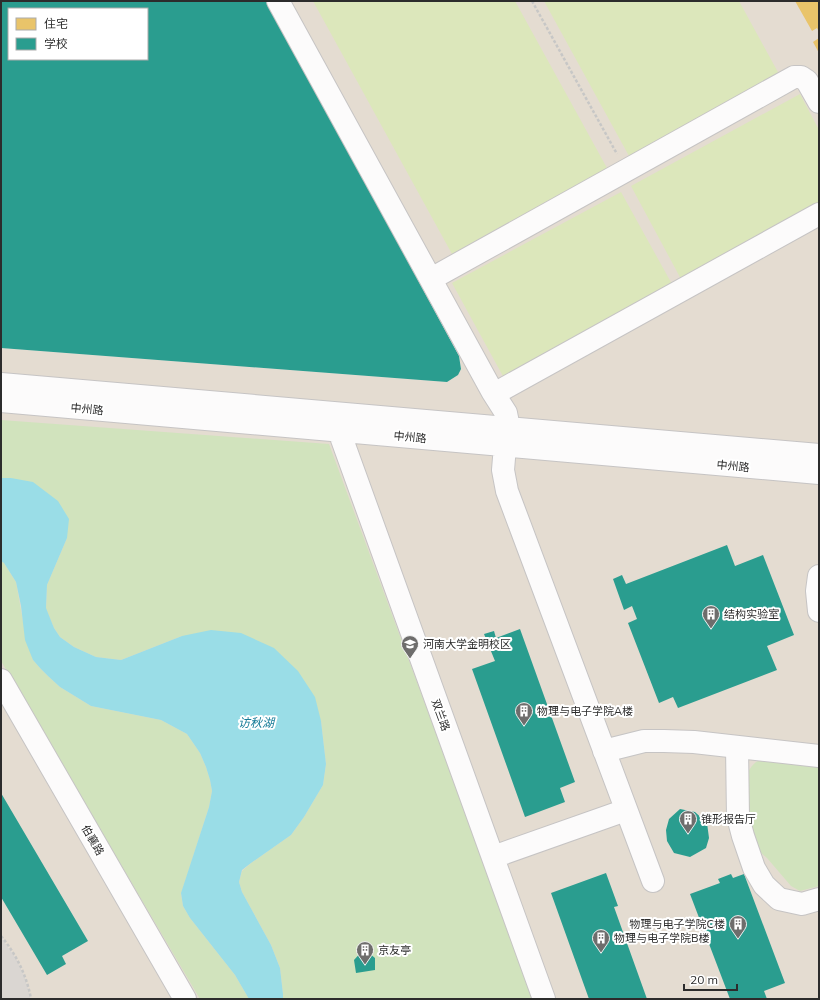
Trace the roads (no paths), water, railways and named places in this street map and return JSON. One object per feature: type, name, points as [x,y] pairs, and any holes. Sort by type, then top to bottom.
[{"type":"lane","points":[[278,1],[494,394],[506,413],[507,437],[503,470],[507,491],[653,881]]},
{"type":"lane","points":[[431,279],[794,77],[801,77],[808,81],[819,102]]},
{"type":"lane","points":[[494,394],[819,214]]},
{"type":"lane","name":"中州路","points":[[1,384],[507,437],[819,473]]},
{"type":"lane","name":"中州路","points":[[1,401],[339,431],[507,437],[819,455]]},
{"type":"lane","name":"双兰路","points":[[339,431],[544,999]]},
{"type":"lane","points":[[819,576],[817,591],[819,611]]},
{"type":"lane","name":"伯襄路","points":[[1,680],[185,999]]},
{"type":"lane","name":"伯襄路","points":[[1,706],[170,999]]},
{"type":"lane","points":[[604,751],[644,741],[664,741],[694,742],[819,756]]},
{"type":"lane","points":[[736,747],[738,817],[754,868],[764,885],[779,899],[802,904],[819,898]]},
{"type":"lane","points":[[493,857],[626,810]]},
{"type":"water","name":"访秋湖","points":[[1,478],[11,478],[33,482],[58,501],[69,519],[67,538],[47,585],[46,608],[54,628],[60,637],[74,647],[96,657],[121,660],[182,636],[211,630],[241,633],[274,648],[298,671],[315,697],[321,721],[326,764],[323,785],[304,817],[291,835],[242,870],[239,882],[242,892],[271,945],[280,968],[283,999],[249,999],[235,975],[190,918],[183,906],[181,893],[209,807],[212,791],[206,767],[200,753],[187,734],[161,720],[91,706],[60,687],[33,660],[25,640],[21,606],[16,582],[4,563],[1,561]]},
{"type":"place","name":"结构实验室","points":[[711,629]]},
{"type":"place","name":"河南大学金明校区","points":[[410,659]]},
{"type":"place","name":"物理与电子学院A楼","points":[[524,726]]},
{"type":"place","name":"锥形报告厅","points":[[688,834]]},
{"type":"place","name":"物理与电子学院C楼","points":[[738,939]]},
{"type":"place","name":"物理与电子学院B楼","points":[[601,953]]},
{"type":"place","name":"京友亭","points":[[365,965]]}]
